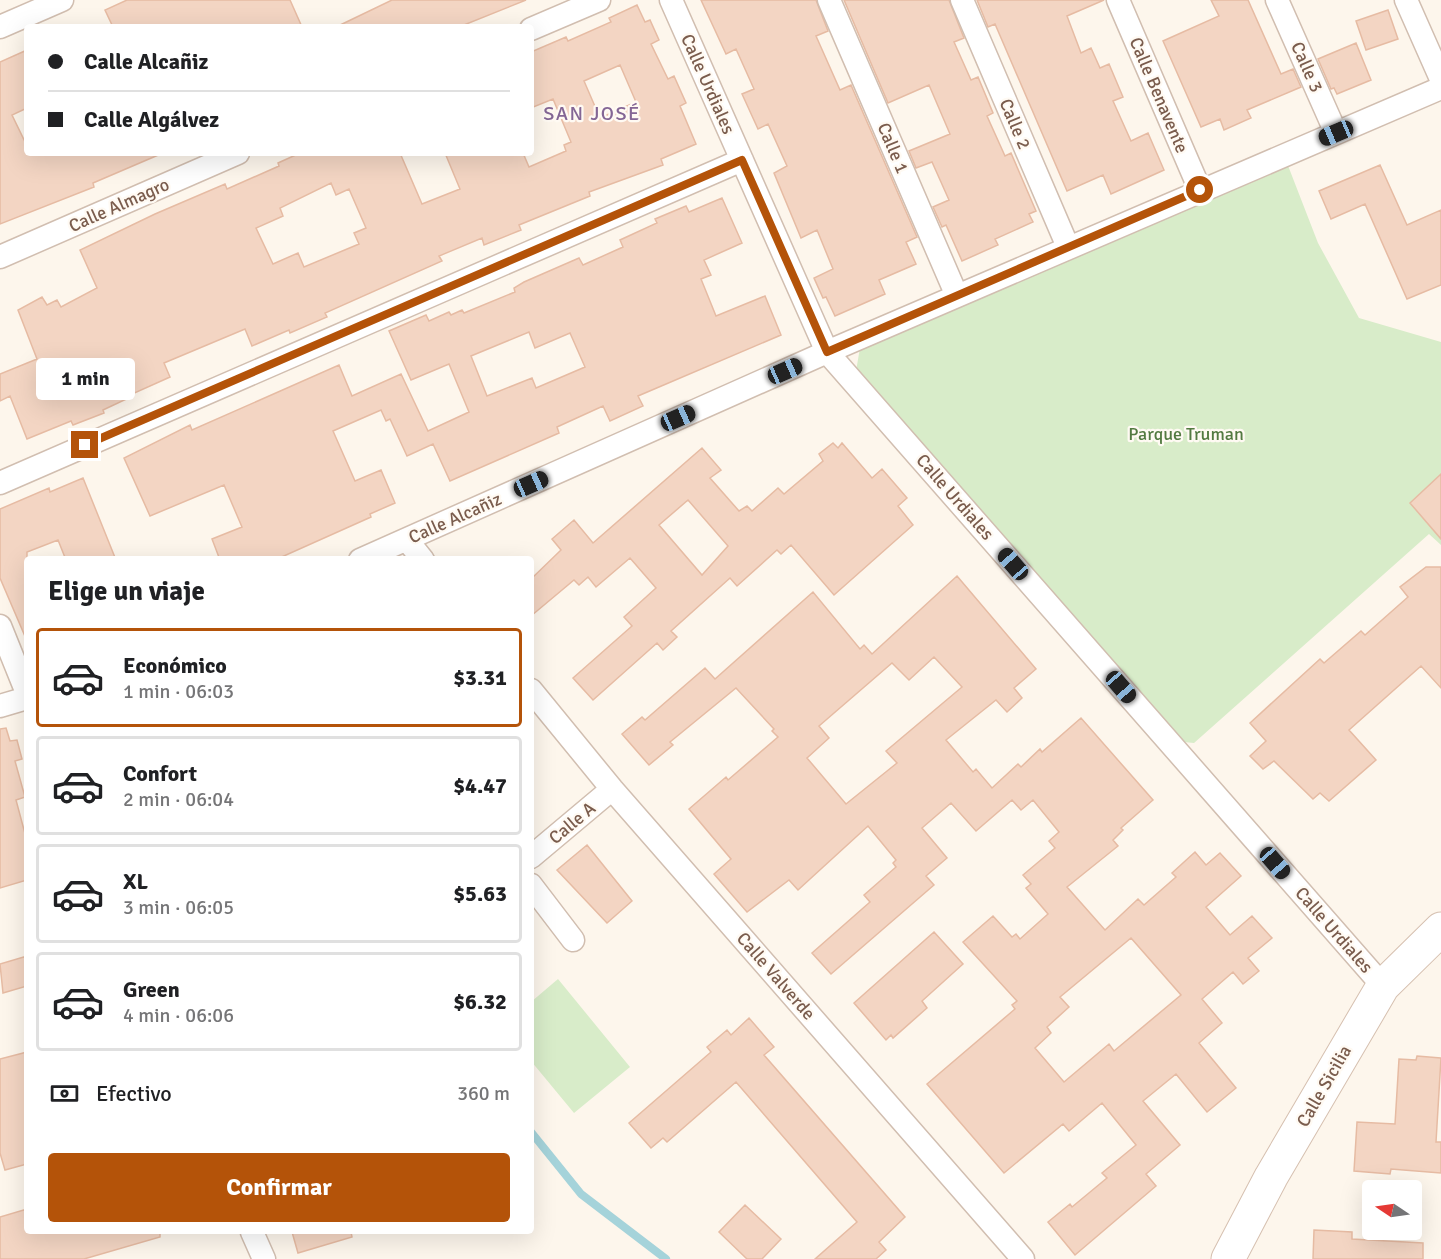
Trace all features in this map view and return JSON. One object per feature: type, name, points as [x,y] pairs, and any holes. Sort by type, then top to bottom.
[{"type":"street","points":[[0,27],[62,0]]},
{"type":"street","points":[[534,28],[599,0]]},
{"type":"street","name":"Calle Urdiales","points":[[671,0],[827,352],[1383,986]]},
{"type":"street","name":"Calle 1","points":[[829,0],[957,296]]},
{"type":"street","name":"Calle 2","points":[[962,0],[1068,247]]},
{"type":"street","name":"Calle Benavente","points":[[1118,0],[1200,190]]},
{"type":"street","name":"Calle 3","points":[[1277,0],[1336,133]]},
{"type":"street","points":[[1406,0],[1441,80]]},
{"type":"street","name":"Calle Alcañiz","points":[[369,556],[827,352],[1441,88]]},
{"type":"street","name":"Calle Almagro","points":[[0,258],[231,156]]},
{"type":"street","points":[[0,483],[742,160]]},
{"type":"street","points":[[407,540],[420,556]]},
{"type":"street","points":[[0,626],[24,686]]},
{"type":"street","name":"Calle Valverde","points":[[534,694],[612,789],[1023,1259]]},
{"type":"street","points":[[0,706],[24,699]]},
{"type":"street","name":"Calle A","points":[[534,854],[612,789]]},
{"type":"street","points":[[534,889],[573,940]]},
{"type":"street","name":"Calle Sicilia","points":[[1228,1259],[1271,1177],[1383,986],[1441,929]]},
{"type":"street","points":[[253,1234],[264,1259]]},
{"type":"green space","name":"Parque Truman","points":[[1287,163],[1318,243],[1359,318],[1441,342],[1441,545],[1429,534],[1194,743],[1174,741],[856,371],[860,348]]},
{"type":"green space","points":[[558,979],[630,1067],[574,1113],[534,1065],[534,999]]},
{"type":"building","points":[[127,0],[290,0],[301,24],[112,24],[105,10]]},
{"type":"building","points":[[392,0],[526,0],[466,24],[342,24]]},
{"type":"building","points":[[701,0],[816,0],[828,31],[816,36],[840,90],[851,85],[917,237],[906,242],[916,264],[879,280],[885,294],[835,316],[826,297],[823,298],[814,278],[833,269],[817,230],[801,238],[774,173],[787,166],[768,124],[758,129],[742,94],[754,89],[736,49],[726,54]]},
{"type":"building","points":[[844,0],[949,0],[964,38],[954,42],[971,80],[978,77],[993,113],[987,116],[1005,156],[1011,153],[1036,211],[1029,214],[1033,222],[995,239],[998,245],[962,261],[946,225],[942,227],[933,207],[949,200],[932,162],[916,168],[909,151],[950,134],[929,85],[888,103]]},
{"type":"building","points":[[977,0],[1104,0],[1067,16],[1081,53],[1091,48],[1100,68],[1109,64],[1123,97],[1113,101],[1131,141],[1148,133],[1164,170],[1111,194],[1103,175],[1067,191],[995,24],[988,27]]},
{"type":"building","points":[[1211,0],[1248,0],[1281,74],[1293,69],[1301,87],[1247,110],[1251,118],[1224,130],[1220,119],[1201,127],[1163,41],[1219,16]]},
{"type":"building","points":[[637,5],[645,22],[650,20],[659,40],[651,44],[668,79],[674,76],[686,103],[680,106],[696,144],[661,159],[663,165],[589,192],[590,196],[519,225],[521,230],[484,245],[482,238],[439,256],[442,261],[325,313],[327,317],[290,333],[289,330],[252,346],[245,329],[164,363],[170,377],[132,394],[133,396],[103,410],[104,413],[73,425],[71,421],[27,439],[10,396],[0,401],[0,374],[37,359],[18,310],[42,297],[47,305],[57,300],[61,307],[97,288],[80,250],[225,184],[227,189],[279,166],[278,163],[293,156],[401,156],[422,204],[460,189],[446,156],[524,156],[529,167],[566,151],[564,145],[571,142],[553,99],[534,107],[534,51],[566,37],[568,41],[611,22],[609,18]],"holes":[[[620,65],[636,102],[600,118],[584,81]],[[331,183],[336,195],[349,189],[366,228],[354,233],[359,244],[304,267],[298,253],[273,264],[256,228],[283,216],[280,208]]]},
{"type":"building","points":[[1388,10],[1398,39],[1366,50],[1356,21]]},
{"type":"building","points":[[1356,43],[1371,80],[1337,94],[1334,88],[1331,89],[1318,59]]},
{"type":"building","points":[[24,51],[24,109],[12,115],[24,140],[24,156],[156,156],[93,183],[94,187],[0,224],[0,62]]},
{"type":"building","points":[[1380,165],[1407,225],[1441,210],[1441,285],[1407,299],[1365,204],[1331,219],[1319,191]]},
{"type":"building","points":[[722,198],[742,243],[704,260],[711,275],[701,279],[716,316],[765,296],[781,335],[638,396],[643,406],[610,421],[603,406],[557,427],[559,433],[450,481],[433,444],[407,456],[390,419],[386,421],[381,410],[333,431],[355,481],[381,470],[395,503],[370,514],[371,517],[284,556],[218,556],[212,539],[242,527],[224,485],[150,516],[124,458],[190,425],[192,430],[339,365],[352,396],[401,374],[428,431],[469,412],[449,364],[411,380],[389,331],[426,315],[429,321],[449,312],[451,315],[462,310],[464,313],[515,292],[514,288],[524,282],[579,258],[583,265],[623,247],[620,240],[657,223],[655,219],[686,206],[689,212]],"holes":[[[529,332],[535,348],[570,333],[585,367],[536,388],[532,378],[487,396],[471,356]]]},
{"type":"building","points":[[833,443],[838,448],[842,443],[872,478],[882,469],[907,498],[898,506],[913,525],[834,595],[791,545],[781,554],[777,550],[737,586],[730,578],[671,631],[677,637],[663,650],[657,643],[593,700],[573,678],[632,626],[624,617],[656,588],[630,558],[596,587],[588,577],[579,585],[574,580],[534,613],[534,576],[561,550],[552,539],[574,520],[593,543],[702,448],[721,470],[710,478],[739,511],[747,506],[752,511],[778,488],[784,494],[823,461],[819,454]],"holes":[[[688,500],[728,546],[702,575],[659,525]]]},
{"type":"building","points":[[1441,474],[1441,539],[1410,503]]},
{"type":"building","points":[[83,478],[114,556],[64,556],[58,540],[27,552],[27,556],[24,556],[24,634],[0,578],[0,509],[49,488],[50,492]]},
{"type":"building","points":[[1426,567],[1441,567],[1441,688],[1421,666],[1349,730],[1376,760],[1329,801],[1320,793],[1313,799],[1274,761],[1263,769],[1250,756],[1266,741],[1250,723],[1320,659],[1324,663],[1361,631],[1365,635],[1408,597],[1400,587]]},
{"type":"building","points":[[957,576],[1036,669],[1014,688],[1022,698],[1007,712],[996,700],[946,740],[973,772],[976,769],[992,788],[1018,764],[1021,767],[1040,749],[1042,752],[1081,718],[1153,800],[1121,828],[1123,830],[1113,840],[1118,846],[1067,887],[1105,930],[1138,899],[1144,905],[1176,877],[1172,873],[1195,852],[1206,865],[1220,853],[1241,876],[1206,907],[1230,935],[1252,916],[1272,938],[1248,958],[1259,971],[1243,984],[1233,972],[1202,999],[1222,1023],[1199,1043],[1236,1088],[1207,1112],[1176,1074],[1143,1101],[1180,1145],[1146,1174],[1156,1186],[1075,1255],[1048,1222],[1070,1204],[1072,1207],[1107,1178],[1102,1173],[1136,1145],[1102,1103],[1069,1131],[1063,1124],[1004,1173],[927,1084],[1015,1009],[1012,1005],[1017,1001],[963,942],[993,916],[1012,937],[1016,934],[1020,939],[1048,914],[1026,888],[1031,884],[1023,875],[1055,848],[1049,841],[1059,832],[1033,800],[1021,810],[1012,800],[976,831],[951,803],[922,828],[947,858],[926,876],[934,885],[831,974],[812,953],[870,902],[864,895],[896,867],[893,863],[896,860],[868,826],[798,890],[789,880],[747,912],[714,874],[731,859],[689,809],[726,777],[728,780],[778,737],[772,731],[774,729],[736,688],[670,742],[673,745],[649,765],[622,734],[642,717],[645,720],[705,668],[715,679],[813,592],[860,649],[864,645],[872,654]],"holes":[[[934,657],[962,687],[886,751],[897,763],[846,804],[807,758],[829,738],[819,726],[892,663],[909,680]],[[1131,938],[1181,995],[1114,1051],[1109,1044],[1064,1082],[1035,1048],[1051,1033],[1047,1027],[1069,1007],[1060,997]]]},
{"type":"building","points":[[6,728],[10,741],[17,740],[22,759],[15,761],[24,793],[24,797],[16,800],[24,830],[24,881],[0,888],[0,729]]},
{"type":"building","points":[[587,845],[632,901],[607,923],[557,870]]},
{"type":"building","points":[[934,932],[963,964],[922,1001],[927,1008],[893,1038],[891,1035],[886,1040],[854,1003]]},
{"type":"building","points":[[24,957],[24,987],[3,993],[0,964]]},
{"type":"building","points":[[749,1018],[774,1047],[764,1055],[905,1217],[879,1242],[886,1250],[876,1259],[815,1259],[857,1222],[736,1082],[667,1142],[663,1138],[651,1148],[629,1123],[711,1052],[707,1047],[727,1030],[731,1035]]},
{"type":"building","points":[[24,1053],[24,1165],[5,1170],[0,1153],[0,1059]]},
{"type":"building","points":[[1417,1056],[1441,1058],[1436,1142],[1441,1142],[1441,1173],[1391,1169],[1390,1174],[1354,1171],[1357,1122],[1395,1124],[1399,1059],[1416,1060]]},
{"type":"building","points":[[745,1205],[781,1239],[762,1259],[747,1259],[719,1232]]},
{"type":"building","points":[[24,1210],[24,1234],[160,1234],[160,1237],[84,1259],[0,1259],[0,1217]]},
{"type":"building","points":[[1314,1230],[1352,1232],[1352,1239],[1423,1243],[1423,1259],[1313,1259]]},
{"type":"building","points":[[293,1234],[351,1234],[352,1237],[298,1253]]},
{"type":"waterway","points":[[534,1136],[581,1194],[666,1259]]},
{"type":"district","name":"SAN JOSÉ","points":[[592,113]]},
{"type":"route","points":[[85,445],[742,160],[827,352],[1200,190]]}]
